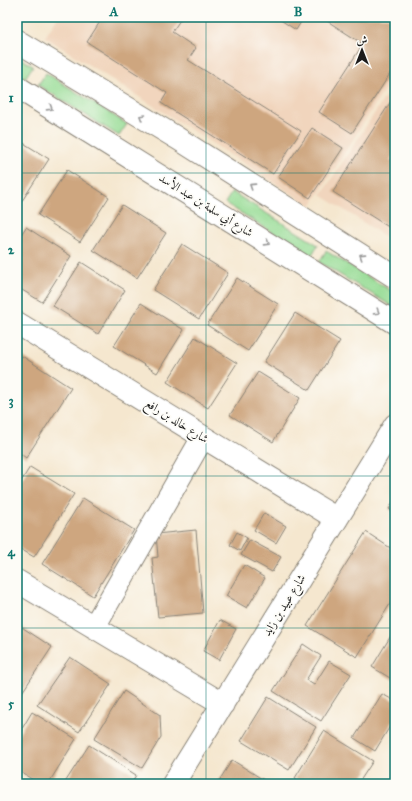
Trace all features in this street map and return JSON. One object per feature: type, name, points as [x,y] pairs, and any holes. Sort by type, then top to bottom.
[{"type":"street","points":[[17,41],[177,138],[395,277]]},
{"type":"street","name":"شارع أبي سلمة بن عبد الأسد","points":[[17,87],[395,323]]},
{"type":"street","name":"شارع خالد بن رافع","points":[[17,323],[337,520]]},
{"type":"street","name":"شارع عبيد بن زايد","points":[[173,784],[395,425]]},
{"type":"street","points":[[94,627],[203,437]]},
{"type":"street","points":[[17,581],[223,704]]},
{"type":"shaded area","points":[[58,17],[395,17],[395,73],[311,206],[45,37]]},
{"type":"shaded area","points":[[395,82],[395,243],[321,195]]},
{"type":"green space","points":[[17,56],[33,66],[25,78],[17,73]]},
{"type":"green space","points":[[46,73],[127,124],[119,136],[38,85]]},
{"type":"green space","points":[[232,192],[318,245],[311,256],[225,203]]},
{"type":"green space","points":[[326,251],[395,293],[395,308],[319,262]]},
{"type":"building","points":[[103,17],[182,17],[172,32],[196,48],[188,60],[301,131],[273,174],[161,103],[167,93],[87,42]]},
{"type":"building","points":[[276,17],[304,17],[296,30]]},
{"type":"building","points":[[321,17],[395,17],[395,66],[352,133],[319,112],[363,44]]},
{"type":"building","points":[[395,95],[395,152],[390,160],[395,163],[395,231],[333,192]]},
{"type":"building","points":[[312,128],[343,148],[310,198],[278,177]]},
{"type":"building","points":[[17,139],[49,159],[20,204],[17,202]]},
{"type":"building","points":[[67,170],[109,197],[80,242],[38,215]]},
{"type":"building","points":[[122,205],[166,233],[137,278],[93,250]]},
{"type":"building","points":[[26,227],[71,256],[42,302],[17,287],[17,241]]},
{"type":"building","points":[[182,244],[228,273],[199,319],[153,290]]},
{"type":"building","points":[[81,262],[125,290],[98,334],[53,306]]},
{"type":"building","points":[[237,278],[278,304],[248,351],[207,325]]},
{"type":"building","points":[[141,303],[184,330],[157,373],[114,346]]},
{"type":"building","points":[[295,313],[340,341],[309,390],[264,362]]},
{"type":"building","points":[[195,337],[237,363],[208,408],[167,382]]},
{"type":"building","points":[[22,356],[71,388],[26,458],[17,451],[17,364]]},
{"type":"building","points":[[258,372],[300,398],[273,442],[230,415]]},
{"type":"building","points":[[30,467],[74,494],[34,557],[17,547],[17,488]]},
{"type":"building","points":[[83,498],[134,530],[93,596],[42,564]]},
{"type":"building","points":[[395,499],[395,513],[389,509]]},
{"type":"building","points":[[264,513],[286,526],[276,543],[254,530]]},
{"type":"building","points":[[196,530],[203,613],[158,617],[152,558],[158,557],[156,534]]},
{"type":"building","points":[[237,532],[247,538],[240,551],[230,545]]},
{"type":"building","points":[[366,532],[395,551],[395,596],[357,657],[307,626]]},
{"type":"building","points":[[250,540],[281,557],[272,572],[241,555]]},
{"type":"building","points":[[244,565],[265,578],[247,608],[226,596]]},
{"type":"building","points":[[220,620],[236,629],[219,660],[203,651]]},
{"type":"building","points":[[17,624],[52,647],[19,697],[17,695]]},
{"type":"building","points":[[395,629],[395,681],[372,667]]},
{"type":"building","points":[[303,644],[321,656],[306,680],[314,685],[329,661],[351,674],[321,721],[273,691]]},
{"type":"building","points":[[70,657],[111,684],[79,732],[37,705]]},
{"type":"building","points":[[124,691],[160,715],[161,737],[142,768],[94,739]]},
{"type":"building","points":[[382,694],[395,701],[395,718],[375,751],[354,738]]},
{"type":"building","points":[[268,697],[316,727],[289,770],[241,741]]},
{"type":"building","points":[[32,712],[76,739],[48,784],[40,784],[17,770],[17,737]]},
{"type":"building","points":[[324,731],[373,761],[358,784],[304,784],[295,778]]},
{"type":"building","points":[[89,745],[136,775],[131,784],[64,784]]},
{"type":"building","points":[[232,760],[270,784],[217,784]]}]
